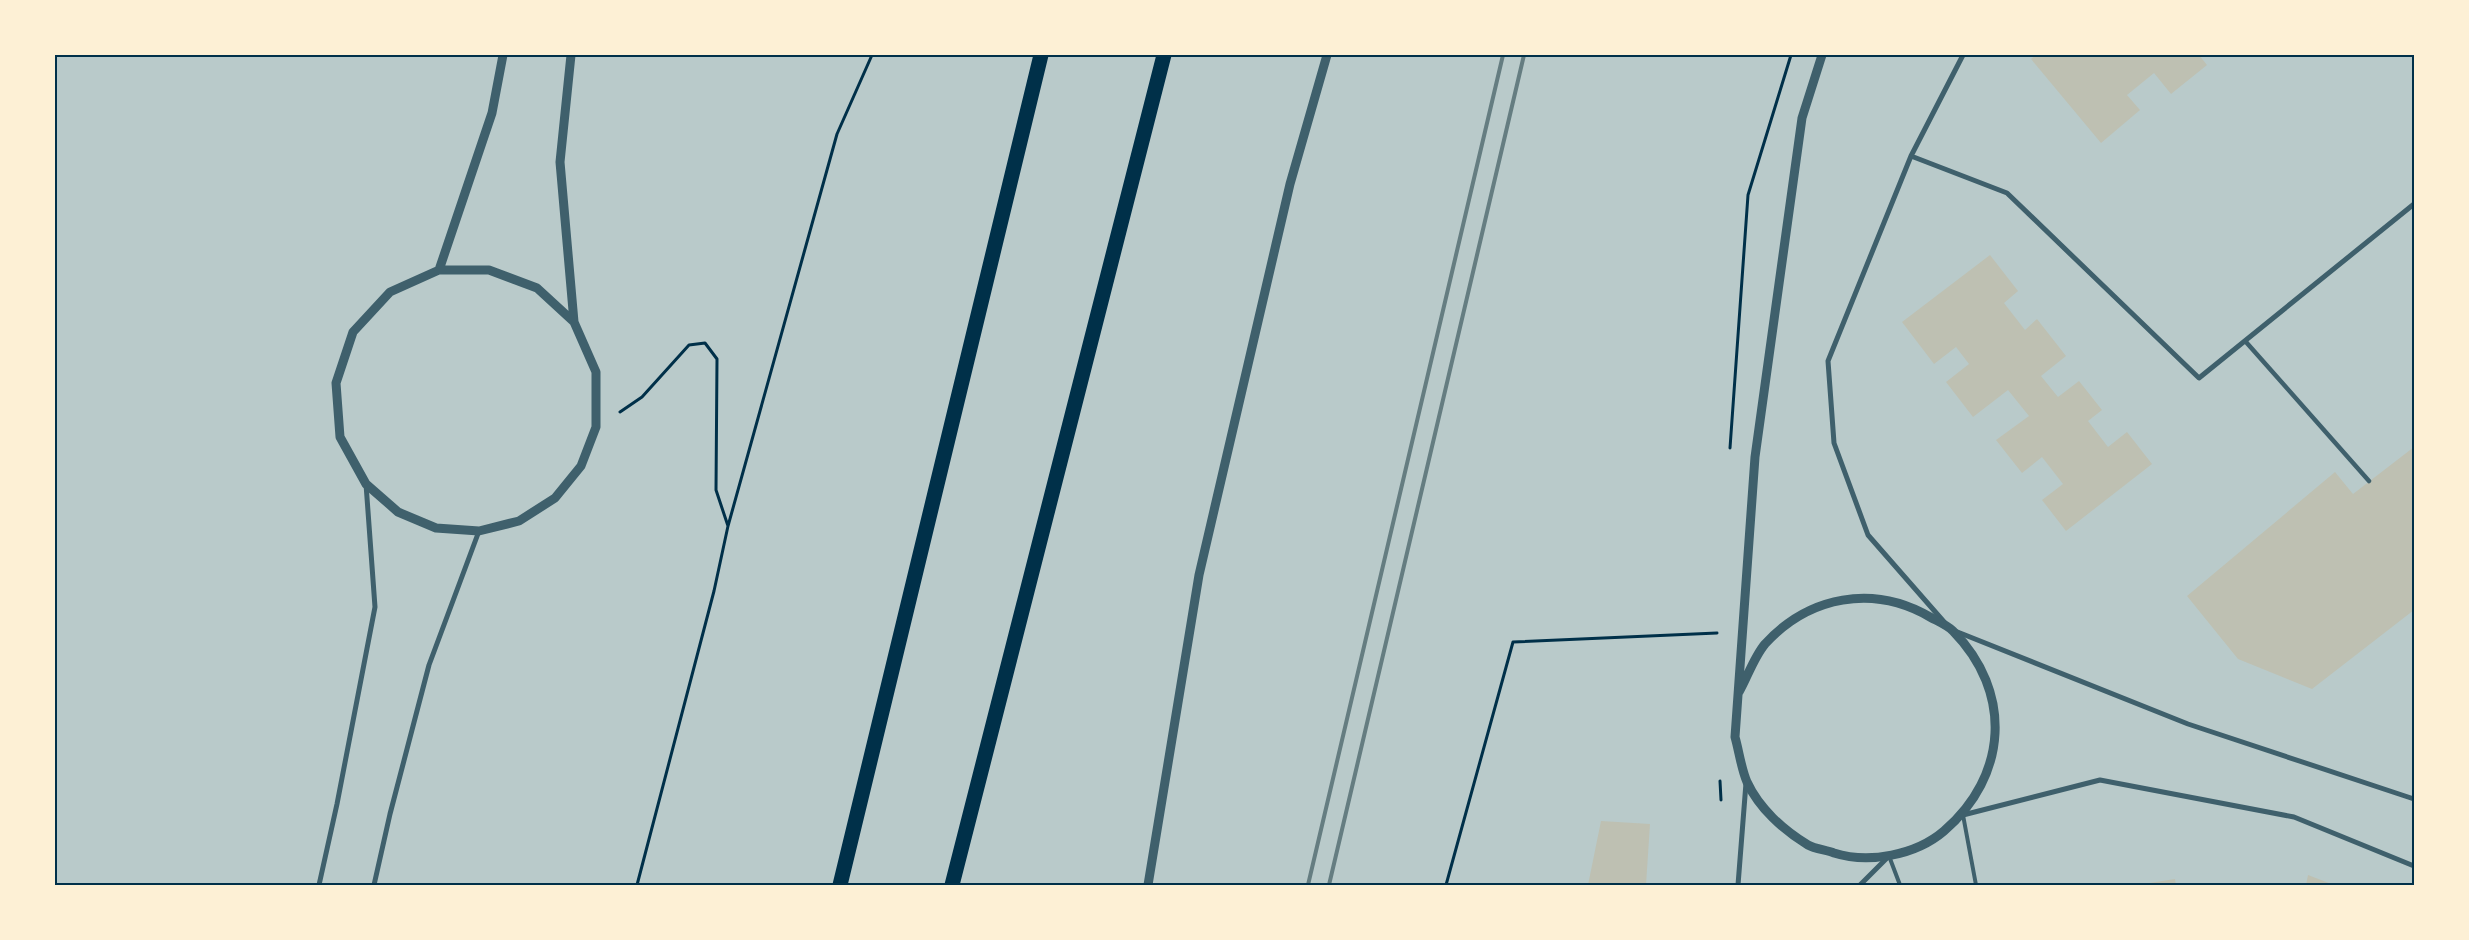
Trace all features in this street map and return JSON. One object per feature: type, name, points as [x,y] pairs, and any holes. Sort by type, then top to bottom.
[{"type":"highway","points":[[840,885],[1041,55]]},
{"type":"highway","points":[[952,885],[1164,55]]},
{"type":"street","points":[[440,270],[492,112],[503,55]]},
{"type":"street","points":[[571,55],[560,162],[574,322],[596,372],[596,427],[581,466],[555,498],[519,521],[479,531],[436,528],[398,512],[366,484],[340,437],[336,383],[353,332],[390,292],[440,270],[489,270],[537,288],[574,322]]},
{"type":"street","points":[[1148,885],[1199,575],[1290,184],[1327,55]]},
{"type":"street","points":[[1822,55],[1802,118],[1755,457],[1735,737],[1746,781],[1764,811],[1809,845],[1846,857],[1889,856],[1913,850],[1937,837],[1963,815],[1987,776],[1996,733],[1992,694],[1978,662],[1868,535],[1834,443],[1828,361],[1911,156],[1963,55]]},
{"type":"street","points":[[1911,156],[2007,193],[2199,378],[2246,342],[2414,204]]},
{"type":"street","points":[[2246,342],[2370,481]]},
{"type":"street","points":[[319,885],[337,804],[375,607],[366,484]]},
{"type":"street","points":[[374,885],[390,814],[429,665],[479,531]]},
{"type":"street","points":[[1739,692],[1764,645],[1798,616],[1833,601],[1864,597],[1910,606],[1952,630],[2188,724],[2414,799]]},
{"type":"street","points":[[1963,815],[2100,780],[2294,817],[2414,866]]},
{"type":"street","points":[[1738,885],[1746,781]]},
{"type":"street","points":[[1860,885],[1889,856]]},
{"type":"lane","points":[[1963,815],[1976,885]]},
{"type":"lane","points":[[1889,856],[1900,885]]},
{"type":"path","points":[[636,885],[714,591],[728,526],[837,134],[872,55]]},
{"type":"path","points":[[596,427],[642,397],[689,345],[705,343],[717,359],[716,490],[728,526]]},
{"type":"path","points":[[1446,885],[1514,642],[1717,634]]},
{"type":"shaded area","points":[[55,55],[2414,55],[2414,885],[55,885]]},
{"type":"building","points":[[2036,55],[2199,55],[2207,65],[2171,94],[2154,73],[2127,95],[2140,110],[2101,143],[2031,59]]},
{"type":"building","points":[[1990,255],[2018,291],[2004,303],[2025,330],[2037,319],[2066,356],[2041,376],[2058,397],[2079,381],[2102,410],[2088,421],[2108,447],[2127,432],[2152,464],[2066,531],[2042,500],[2063,484],[2042,457],[2022,473],[1996,440],[2029,416],[2008,390],[1973,417],[1946,382],[1969,364],[1956,347],[1934,364],[1902,322]]},
{"type":"building","points":[[2414,447],[2414,610],[2312,689],[2238,659],[2187,596],[2335,472],[2353,494]]},
{"type":"building","points":[[1601,821],[1650,824],[1646,885],[1588,885]]},
{"type":"building","points":[[2308,875],[2334,885],[2306,885]]},
{"type":"building","points":[[2175,879],[2176,885],[2143,885],[2143,884]]},
{"type":"railway","points":[[1308,885],[1503,55]]},
{"type":"railway","points":[[1329,885],[1524,55]]}]
